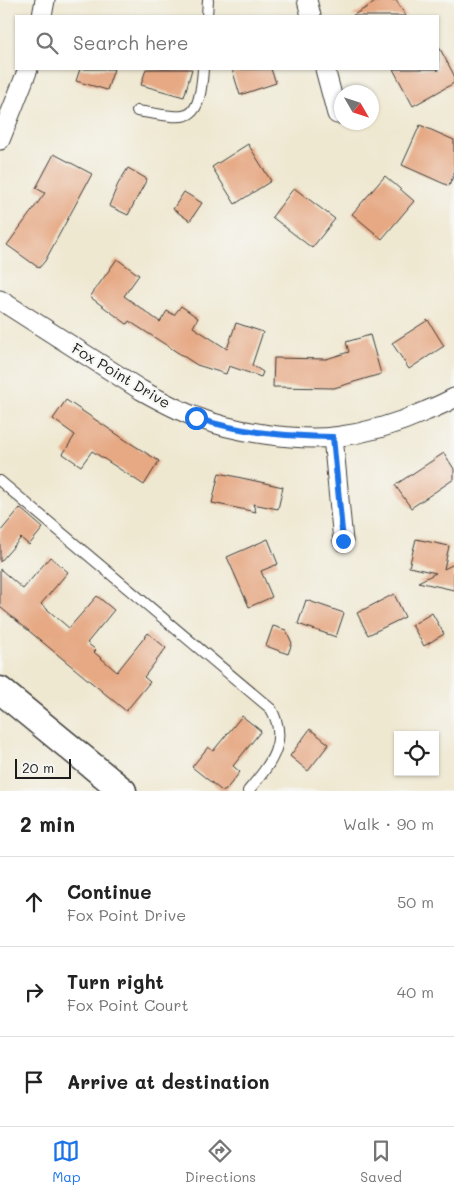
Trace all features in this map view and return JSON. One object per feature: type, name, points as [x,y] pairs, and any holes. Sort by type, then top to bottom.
[{"type":"street","points":[[42,15],[45,0]]},
{"type":"street","points":[[307,0],[311,15]]},
{"type":"street","points":[[0,140],[28,70]]},
{"type":"street","points":[[325,70],[334,103]]},
{"type":"street","name":"Fox Point Drive","points":[[0,300],[141,390],[165,403],[196,418],[248,432],[287,436],[333,437],[379,429],[409,419],[454,398]]},
{"type":"street","points":[[333,437],[343,541]]},
{"type":"street","points":[[0,690],[123,791]]},
{"type":"lane","points":[[207,15],[208,0]]},
{"type":"lane","points":[[137,112],[183,117],[193,112],[200,101],[203,70]]},
{"type":"lane","points":[[0,482],[271,708],[276,717],[279,734],[278,746],[272,760],[248,791]]},
{"type":"building","points":[[379,0],[396,0],[405,15],[354,15]]},
{"type":"building","points":[[439,47],[454,75],[454,83],[413,106],[394,70],[438,70]]},
{"type":"building","points":[[80,70],[114,70],[107,90],[76,81]]},
{"type":"building","points":[[146,70],[192,70],[184,97],[141,85]]},
{"type":"building","points":[[232,70],[271,70],[276,83],[240,95]]},
{"type":"building","points":[[420,125],[454,140],[454,174],[449,186],[402,165]]},
{"type":"building","points":[[248,144],[271,181],[235,204],[212,167]]},
{"type":"building","points":[[54,154],[92,174],[45,261],[39,268],[7,245],[45,193],[36,188]]},
{"type":"building","points":[[128,168],[147,179],[128,215],[109,206],[118,184]]},
{"type":"building","points":[[385,176],[414,201],[382,239],[352,214]]},
{"type":"building","points":[[294,188],[335,219],[312,248],[272,217]]},
{"type":"building","points":[[184,192],[202,203],[190,221],[173,209]]},
{"type":"building","points":[[117,259],[139,275],[124,296],[160,322],[167,311],[174,315],[181,306],[198,318],[193,327],[227,349],[236,323],[263,332],[252,365],[263,372],[261,377],[229,366],[226,374],[197,365],[129,321],[127,324],[90,297]]},
{"type":"building","points":[[428,320],[444,346],[409,369],[392,343]]},
{"type":"building","points":[[370,335],[381,374],[334,388],[273,387],[274,358],[326,359],[349,352],[346,342]]},
{"type":"building","points":[[66,400],[159,461],[144,485],[92,451],[81,466],[63,454],[75,435],[53,419]]},
{"type":"building","points":[[444,453],[454,469],[454,479],[411,508],[395,485]]},
{"type":"building","points":[[219,473],[283,487],[278,509],[253,504],[256,512],[212,503]]},
{"type":"building","points":[[20,508],[43,528],[29,545],[21,538],[0,562],[0,532]]},
{"type":"building","points":[[268,539],[278,564],[261,571],[272,597],[249,607],[227,557]]},
{"type":"building","points":[[416,539],[449,546],[444,569],[454,564],[454,590],[418,582],[436,573],[409,567]]},
{"type":"building","points":[[50,557],[68,572],[41,604],[69,628],[97,596],[114,610],[87,643],[96,650],[94,652],[117,672],[148,633],[166,648],[144,677],[150,682],[126,711],[0,607],[0,569],[23,589]]},
{"type":"building","points":[[394,594],[405,617],[368,635],[357,613]]},
{"type":"building","points":[[306,600],[344,613],[336,637],[298,624]]},
{"type":"building","points":[[432,613],[444,634],[424,646],[412,625]]},
{"type":"building","points":[[273,626],[286,630],[292,643],[288,654],[266,646]]},
{"type":"building","points":[[242,716],[261,731],[233,766],[240,772],[225,791],[222,791],[192,767],[208,747],[213,751]]},
{"type":"building","points":[[310,729],[329,744],[308,771],[290,756]]},
{"type":"route","points":[[196,418],[248,432],[287,436],[333,437],[343,541]]}]
